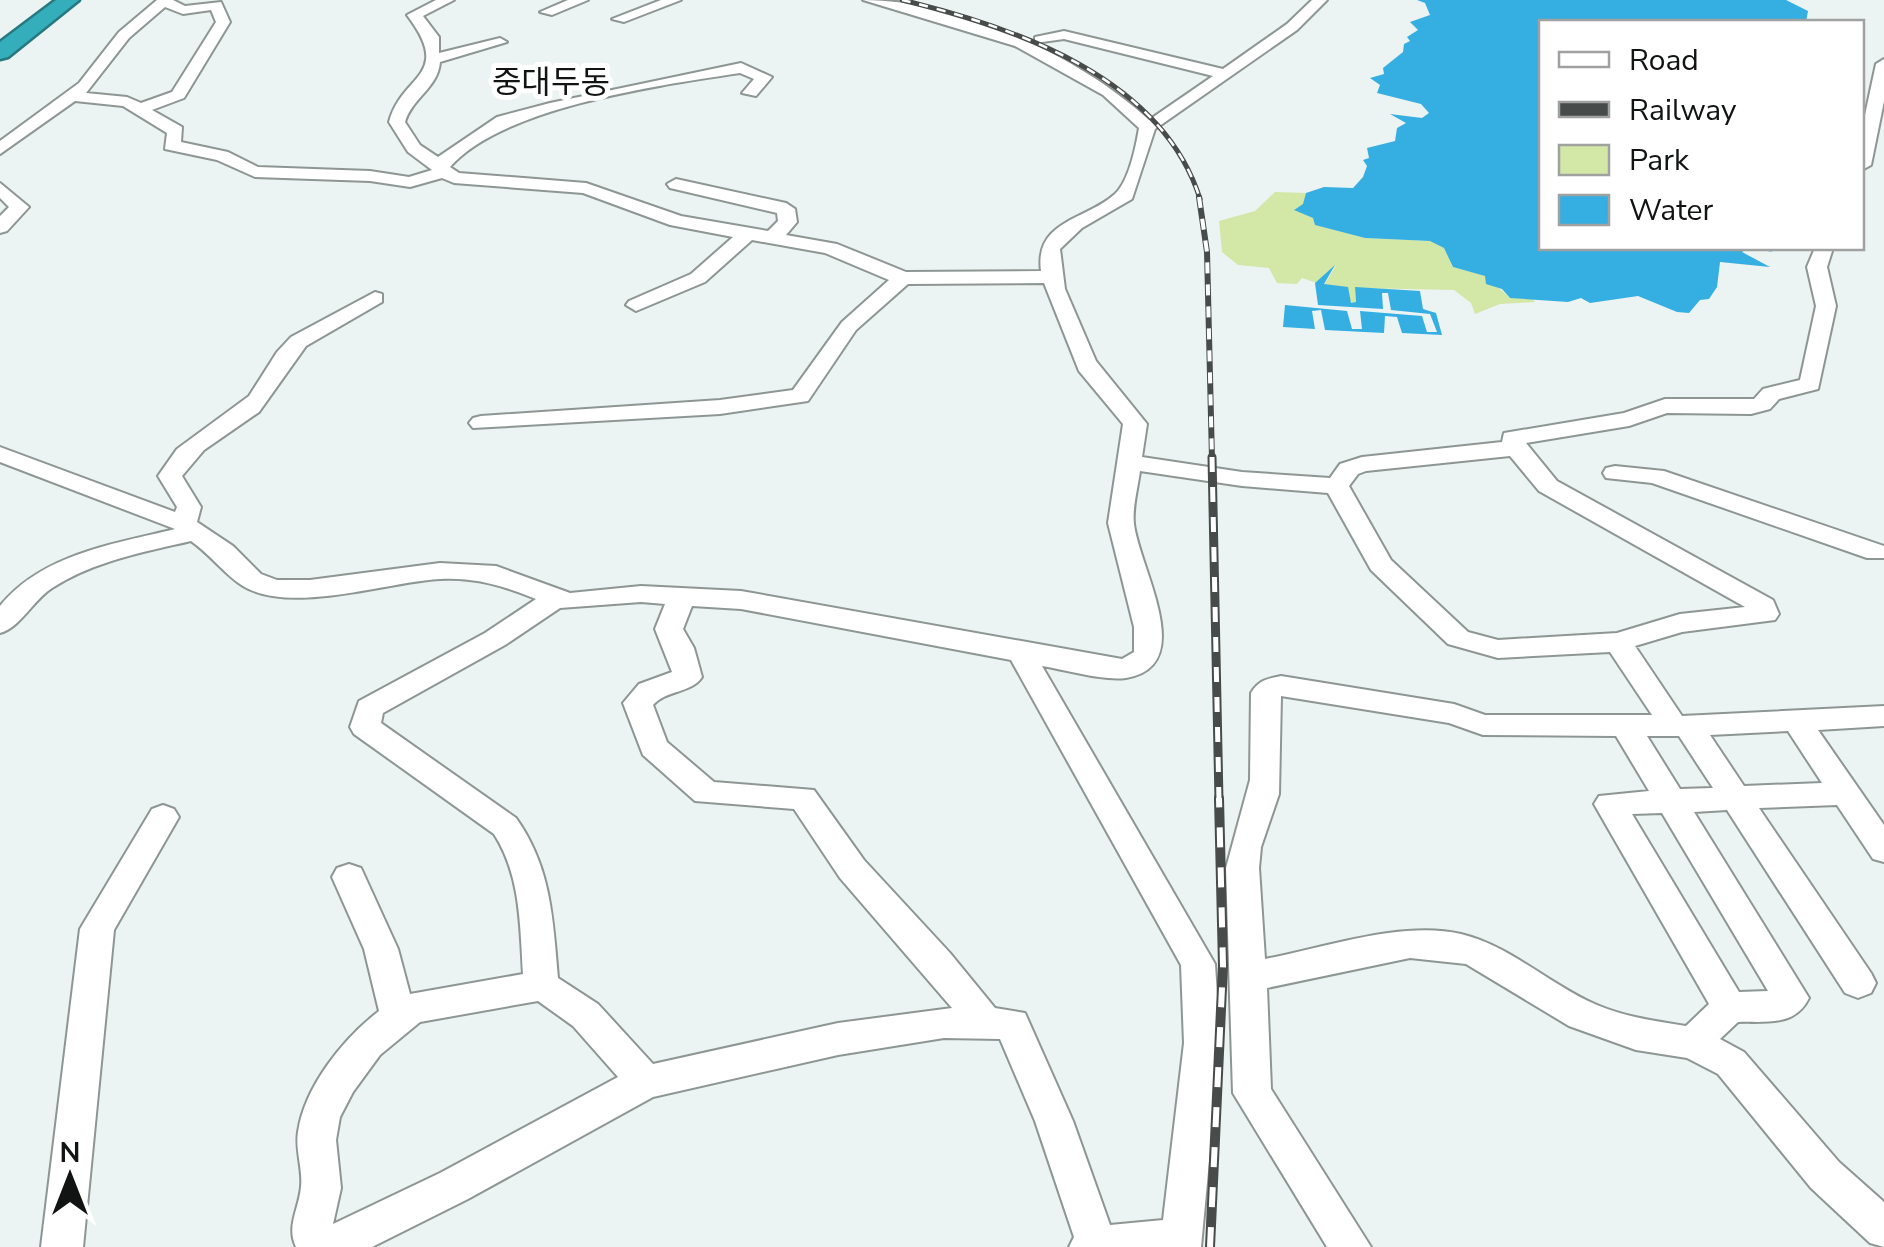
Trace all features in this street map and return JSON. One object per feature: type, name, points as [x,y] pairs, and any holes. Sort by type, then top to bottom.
[{"type":"highway","points":[[0,26],[36,0]]},
{"type":"highway","points":[[0,52],[69,0]]},
{"type":"street","points":[[0,149],[74,96],[99,72],[104,58],[124,35],[165,0],[183,10],[216,5],[223,22],[178,95],[140,108]]},
{"type":"street","points":[[446,0],[414,15],[432,37],[429,46],[434,59],[431,75],[404,103],[398,122],[414,148],[442,172],[467,180],[586,188],[677,221],[830,248],[902,278],[1050,277]]},
{"type":"street","points":[[547,12],[581,0]]},
{"type":"street","points":[[619,19],[674,0]]},
{"type":"street","points":[[870,0],[956,21],[1031,48],[1109,92],[1147,128]]},
{"type":"street","points":[[0,454],[191,528],[252,580],[275,588],[310,588],[454,571],[496,574],[581,602],[641,594],[741,600],[1123,669],[1139,664],[1148,654],[1148,627],[1120,523],[1136,424],[1091,372],[1050,277],[1049,248],[1098,210],[1126,195],[1131,173],[1144,148],[1147,128],[1292,27],[1320,0]]},
{"type":"street","points":[[1040,40],[1064,36],[1223,74]]},
{"type":"street","points":[[434,59],[500,42]]},
{"type":"street","points":[[1864,156],[1884,64]]},
{"type":"street","points":[[442,172],[441,162],[503,121],[610,92],[741,68],[764,77],[750,93]]},
{"type":"street","points":[[74,96],[126,102],[176,130],[171,145],[222,156],[254,172],[370,176],[410,182],[442,172]]},
{"type":"street","points":[[676,184],[786,209],[788,222],[773,237]]},
{"type":"street","points":[[0,188],[20,207],[0,228]]},
{"type":"street","points":[[636,305],[698,278],[746,235]]},
{"type":"street","points":[[1338,486],[1380,564],[1458,638],[1498,649],[1618,642],[1680,623],[1759,618],[1764,614],[1763,606],[1548,486],[1512,438],[1630,419],[1665,406],[1751,407],[1762,404],[1771,394],[1810,384],[1826,306],[1817,267],[1823,250]]},
{"type":"street","points":[[482,423],[720,407],[800,396],[848,326],[902,278]]},
{"type":"street","points":[[191,528],[189,507],[170,476],[176,464],[203,437],[234,420],[263,395],[290,349],[376,298]]},
{"type":"street","points":[[1338,486],[1349,469],[1362,464],[1516,448]]},
{"type":"street","points":[[1130,462],[1242,480],[1338,486]]},
{"type":"street","points":[[1615,474],[1655,476],[1881,556]]},
{"type":"street","points":[[0,624],[18,600],[62,568],[191,528]]},
{"type":"street","points":[[686,594],[674,611],[669,630],[680,648],[688,677],[650,691],[638,703],[654,747],[706,792],[803,798],[852,869],[938,963],[984,1023]]},
{"type":"street","points":[[540,986],[530,873],[520,844],[505,826],[365,727],[365,715],[369,708],[494,639],[558,597]]},
{"type":"street","points":[[1618,642],[1734,796],[1858,983]]},
{"type":"street","points":[[645,1082],[593,1021],[559,993],[540,986],[398,1014],[371,1038],[344,1071],[317,1132],[322,1189],[310,1233],[330,1246],[454,1186],[645,1082],[838,1039],[944,1023],[984,1023],[1012,1024],[1054,1121],[1094,1246],[1181,1242],[1202,1043],[1198,964],[1021,652]]},
{"type":"street","points":[[1350,1247],[1252,1093],[1242,870],[1245,846],[1254,835],[1269,763],[1266,693],[1270,688],[1281,686],[1454,714],[1483,725],[1681,726],[1884,716]]},
{"type":"street","points":[[1796,720],[1884,850]]},
{"type":"street","points":[[1626,727],[1791,998],[1785,1004],[1729,1006],[1693,1043]]},
{"type":"street","points":[[1729,1006],[1610,804],[1846,793]]},
{"type":"street","points":[[62,1247],[97,929],[163,817]]},
{"type":"street","points":[[349,876],[382,950],[398,1014]]},
{"type":"street","points":[[1248,977],[1410,944],[1457,947],[1495,962],[1582,1014],[1636,1034],[1693,1043],[1731,1064],[1825,1175],[1884,1228]]},
{"type":"green space","points":[[1275,192],[1306,193],[1304,204],[1295,209],[1313,218],[1316,225],[1365,238],[1431,241],[1444,248],[1453,267],[1486,276],[1510,298],[1531,297],[1535,302],[1500,304],[1475,314],[1471,303],[1454,290],[1355,288],[1356,303],[1351,303],[1324,285],[1336,265],[1317,283],[1302,278],[1297,284],[1277,283],[1269,268],[1238,265],[1222,252],[1219,221],[1255,211]]},
{"type":"water","points":[[1417,0],[1786,0],[1808,11],[1806,20],[1539,20],[1539,250],[1746,250],[1742,252],[1770,267],[1720,262],[1717,287],[1709,299],[1700,300],[1689,313],[1638,296],[1590,303],[1581,298],[1568,302],[1510,298],[1502,289],[1486,284],[1485,276],[1453,267],[1444,248],[1430,241],[1365,238],[1315,225],[1313,218],[1294,210],[1303,204],[1306,193],[1324,187],[1353,188],[1367,166],[1363,160],[1369,158],[1367,148],[1395,141],[1397,128],[1406,123],[1390,114],[1422,118],[1429,113],[1421,104],[1377,93],[1380,85],[1370,78],[1384,74],[1383,68],[1403,52],[1404,44],[1410,41],[1407,37],[1418,30],[1410,22],[1430,15],[1425,3]]},
{"type":"water","points":[[1335,265],[1324,284],[1348,287],[1351,303],[1356,302],[1355,287],[1420,291],[1423,309],[1436,313],[1442,335],[1402,333],[1397,317],[1385,316],[1384,333],[1325,330],[1321,310],[1312,311],[1315,329],[1283,327],[1285,305],[1347,311],[1352,329],[1362,329],[1360,311],[1422,316],[1427,332],[1437,332],[1430,314],[1391,310],[1388,293],[1382,293],[1383,309],[1318,305],[1315,283]]},
{"type":"railway","points":[[902,0],[990,25],[1035,43],[1079,64],[1119,90],[1153,120],[1181,157],[1200,199]]},
{"type":"railway","points":[[1199,197],[1207,252],[1212,459]]},
{"type":"railway","points":[[1212,457],[1219,801]]},
{"type":"railway","points":[[1210,1247],[1223,966],[1219,798]]},
{"type":"district","name":"중대두동","points":[[551,82]]}]
